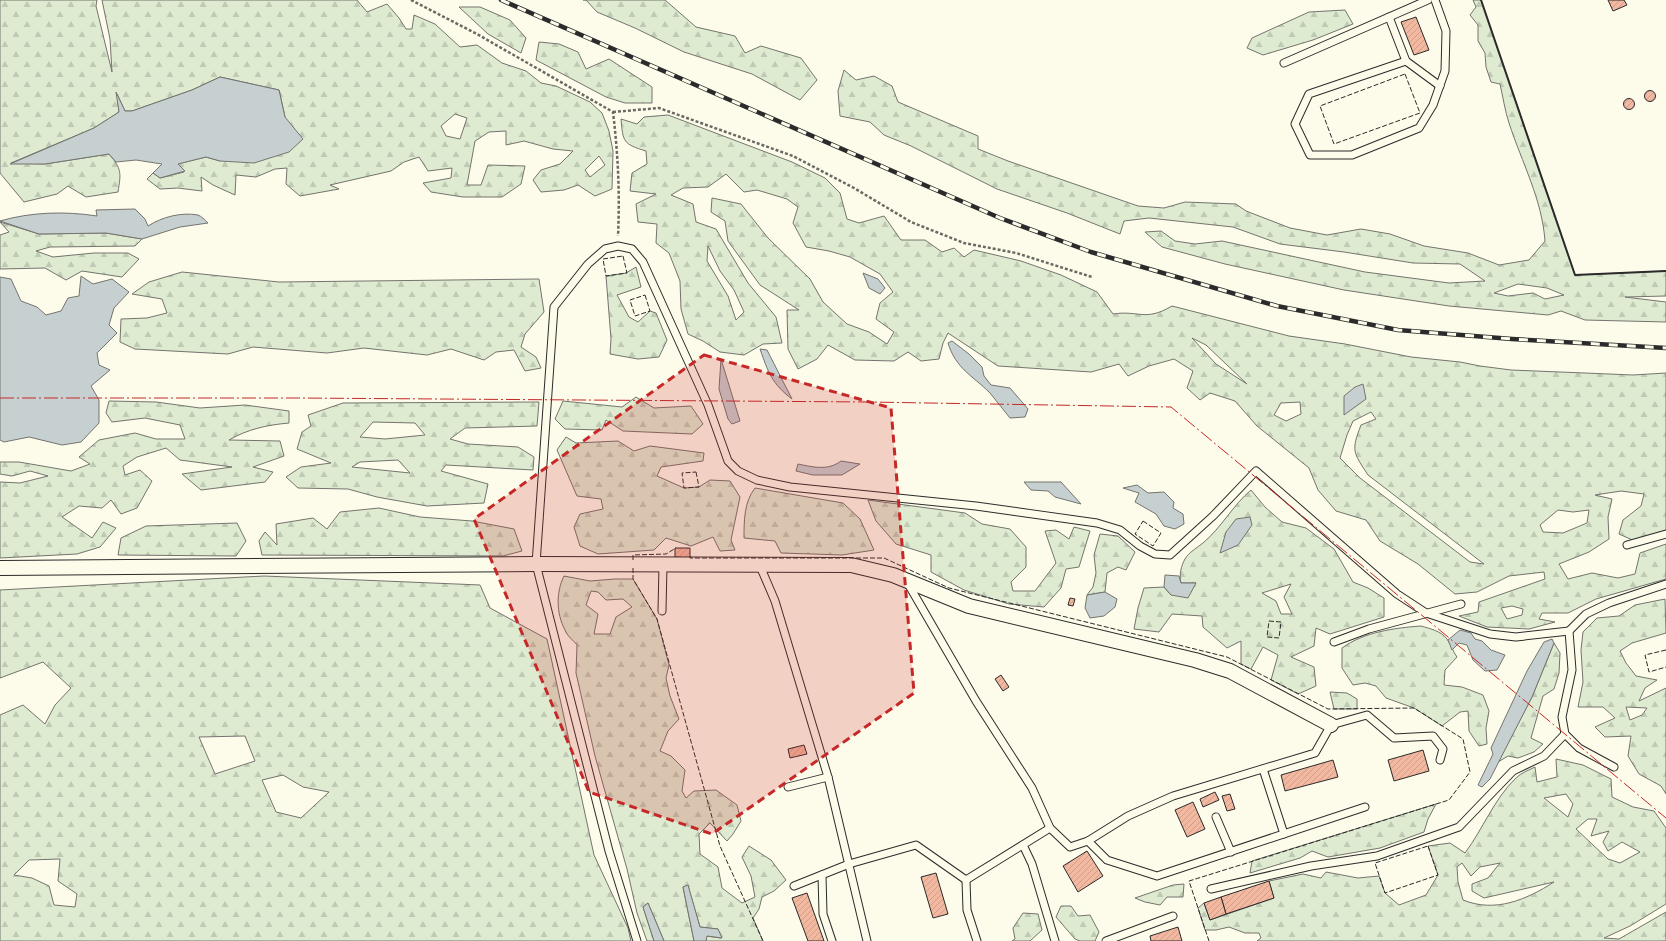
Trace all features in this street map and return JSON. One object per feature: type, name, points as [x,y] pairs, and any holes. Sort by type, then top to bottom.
[{"type":"street","points":[[0,568],[536,564],[760,566],[851,565],[892,575],[969,606],[1195,660],[1230,671],[1331,725]]},
{"type":"lane","points":[[1284,63],[1428,0]]},
{"type":"lane","points":[[1406,61],[1309,94],[1295,124],[1310,155],[1352,155],[1419,128],[1433,105],[1445,71],[1446,31],[1434,0]]},
{"type":"lane","points":[[1389,18],[1406,61],[1440,86]]},
{"type":"lane","points":[[637,941],[609,851],[536,564],[554,307],[588,264],[605,249],[618,246],[632,250],[643,262],[708,406],[728,461],[738,471],[757,480],[790,487],[976,506],[1097,523],[1120,530],[1140,546],[1155,554],[1170,555],[1213,516],[1256,471],[1397,594],[1426,613],[1490,634],[1516,637],[1569,631],[1586,614],[1608,603],[1666,584]]},
{"type":"lane","points":[[1627,545],[1666,534]]},
{"type":"lane","points":[[662,611],[663,565]]},
{"type":"lane","points":[[760,566],[776,601],[828,777],[867,941]]},
{"type":"lane","points":[[907,582],[976,701],[1032,788],[1050,828],[1070,847],[1088,841],[1128,816],[1172,796],[1315,753],[1331,725],[1367,715],[1394,738],[1433,736],[1443,749],[1440,760]]},
{"type":"lane","points":[[1334,642],[1369,629],[1461,604]]},
{"type":"lane","points":[[1569,631],[1572,670],[1562,717],[1565,734],[1579,748],[1614,767]]},
{"type":"lane","points":[[1211,889],[1311,866],[1377,856],[1459,827],[1513,771],[1544,756],[1565,734]]},
{"type":"lane","points":[[1264,768],[1284,834]]},
{"type":"lane","points":[[788,787],[828,777]]},
{"type":"lane","points":[[1088,841],[1107,860],[1157,876],[1365,807]]},
{"type":"lane","points":[[1216,817],[1231,852]]},
{"type":"lane","points":[[966,880],[1050,828]]},
{"type":"lane","points":[[794,886],[849,864],[916,845],[966,880]]},
{"type":"lane","points":[[1023,845],[1032,864],[1054,941]]},
{"type":"lane","points":[[822,875],[823,914],[832,941]]},
{"type":"lane","points":[[966,880],[967,910],[977,941]]},
{"type":"lane","points":[[1106,941],[1173,916]]},
{"type":"path","points":[[411,0],[477,34],[613,112],[659,108],[793,156],[854,188],[911,222],[964,242],[1016,252],[1092,277]]},
{"type":"path","points":[[613,112],[618,154],[620,199],[618,246]]},
{"type":"highlighted area","points":[[704,355],[891,408],[914,693],[712,834],[589,792],[474,519]]},
{"type":"green space","points":[[0,0],[97,0],[96,6],[112,72],[110,39],[102,0],[357,0],[367,12],[387,4],[406,29],[412,29],[414,15],[435,24],[460,47],[477,45],[502,63],[526,71],[541,83],[556,86],[590,102],[602,113],[609,131],[613,151],[612,189],[595,196],[578,185],[564,190],[541,192],[533,180],[541,170],[560,164],[573,151],[553,149],[524,141],[506,145],[506,131],[489,132],[475,141],[467,185],[481,185],[488,165],[525,166],[521,184],[502,197],[463,197],[431,192],[423,183],[451,178],[452,168],[428,171],[419,157],[404,162],[391,171],[330,185],[339,189],[300,196],[286,184],[287,168],[275,169],[256,177],[236,175],[235,195],[213,185],[201,177],[202,191],[178,188],[160,189],[147,179],[153,173],[160,178],[184,172],[177,164],[206,157],[220,161],[285,117],[279,90],[220,77],[192,90],[132,111],[125,111],[117,94],[119,112],[94,128],[11,163],[45,164],[109,154],[120,172],[118,192],[86,197],[68,186],[57,194],[24,202],[0,173]],"holes":[[[455,114],[467,118],[460,139],[446,136],[441,126]],[[599,156],[605,165],[590,177],[585,170]]]},
{"type":"green space","points":[[586,0],[665,0],[696,27],[735,36],[745,53],[761,46],[801,58],[817,80],[800,100],[752,74],[684,52],[635,28],[597,12]]},
{"type":"green space","points":[[1473,0],[1481,0],[1575,275],[1666,271],[1666,296],[1625,297],[1666,302],[1666,322],[1585,320],[1561,311],[1548,315],[1449,306],[1344,290],[1225,264],[1162,247],[1145,232],[1161,231],[1175,241],[1195,244],[1222,241],[1365,272],[1449,283],[1485,281],[1460,264],[1413,263],[1280,244],[1233,227],[1149,218],[1124,221],[1120,234],[1067,213],[997,189],[911,146],[884,135],[870,122],[840,116],[838,91],[844,70],[856,80],[874,76],[892,86],[898,102],[978,136],[978,149],[1008,161],[1138,206],[1164,208],[1185,202],[1236,204],[1246,211],[1290,228],[1327,235],[1361,229],[1390,234],[1424,246],[1468,253],[1499,265],[1529,260],[1545,241],[1540,210],[1531,181],[1514,138],[1500,84],[1491,82],[1486,67],[1485,53],[1478,41],[1478,25],[1470,15],[1476,7]],"holes":[[[1518,284],[1547,288],[1564,295],[1545,299],[1533,293],[1508,296],[1494,293]]]},
{"type":"green space","points":[[459,7],[480,7],[510,20],[526,38],[521,53],[488,34]]},
{"type":"green space","points":[[1345,10],[1353,24],[1313,40],[1263,55],[1247,48],[1252,38],[1309,12]]},
{"type":"green space","points":[[539,42],[559,44],[578,52],[586,69],[609,59],[652,87],[652,103],[625,103],[606,97],[536,60]]},
{"type":"green space","points":[[668,115],[792,162],[825,178],[840,193],[847,219],[859,223],[884,216],[901,240],[925,240],[942,252],[954,248],[964,257],[974,250],[1021,261],[1061,275],[1097,292],[1113,314],[1129,313],[1148,315],[1163,311],[1172,306],[1289,336],[1345,344],[1411,357],[1460,362],[1511,370],[1633,375],[1666,373],[1666,530],[1637,542],[1619,534],[1623,520],[1641,506],[1644,494],[1621,491],[1595,495],[1612,499],[1608,517],[1609,539],[1589,552],[1559,564],[1568,579],[1592,573],[1618,578],[1635,574],[1640,553],[1666,544],[1666,579],[1596,599],[1568,613],[1542,613],[1539,619],[1555,622],[1529,629],[1487,627],[1459,616],[1478,612],[1479,602],[1545,579],[1544,572],[1509,576],[1477,592],[1455,594],[1418,564],[1380,541],[1366,520],[1336,511],[1318,490],[1309,468],[1257,426],[1235,401],[1210,393],[1200,400],[1187,388],[1193,371],[1174,359],[1149,366],[1128,376],[1119,364],[1091,372],[998,366],[948,333],[943,343],[939,359],[921,361],[908,352],[894,361],[855,360],[828,345],[817,359],[798,369],[788,349],[787,310],[799,310],[760,285],[728,241],[725,221],[711,212],[712,198],[741,204],[768,238],[810,279],[823,302],[847,324],[869,332],[887,344],[894,332],[876,319],[880,303],[893,292],[880,274],[850,257],[806,247],[793,223],[798,207],[787,199],[757,190],[744,192],[726,174],[708,187],[683,188],[671,195],[693,204],[696,222],[716,229],[748,283],[776,317],[782,343],[763,344],[744,355],[720,352],[703,341],[688,334],[681,309],[680,281],[669,253],[656,243],[657,224],[638,222],[636,204],[656,194],[630,191],[632,173],[647,164],[646,151],[629,144],[626,141],[621,119],[637,124],[644,117]],"holes":[[[708,246],[720,271],[734,290],[744,312],[736,320],[728,296],[707,261]],[[1192,338],[1206,345],[1247,384],[1216,364]],[[1300,402],[1301,414],[1286,421],[1274,415],[1281,403]],[[1371,412],[1376,419],[1361,425],[1355,446],[1355,451],[1359,461],[1368,475],[1484,564],[1470,562],[1360,478],[1340,458],[1353,421]],[[1558,510],[1573,512],[1589,510],[1587,523],[1563,533],[1543,532],[1540,525]],[[1512,606],[1523,609],[1522,615],[1507,619],[1501,608]]]},
{"type":"green space","points":[[0,222],[39,234],[106,233],[142,239],[135,246],[50,247],[36,251],[53,257],[94,253],[128,253],[139,259],[122,277],[82,271],[66,280],[45,268],[0,269],[0,235],[9,232]]},
{"type":"green space","points":[[636,267],[641,287],[617,295],[629,317],[638,322],[650,311],[656,313],[667,340],[659,357],[638,359],[610,354],[611,339],[606,276],[626,273]]},
{"type":"green space","points":[[182,272],[279,282],[539,279],[544,312],[525,334],[521,347],[536,357],[541,368],[525,371],[514,350],[496,352],[484,360],[451,349],[427,355],[364,348],[327,353],[253,347],[228,354],[135,349],[120,342],[121,319],[147,318],[167,313],[162,299],[132,294],[149,282]]},
{"type":"green space","points":[[636,397],[654,408],[691,406],[703,424],[692,434],[623,431],[606,420],[602,430],[565,429],[555,419],[563,401],[622,407]]},
{"type":"green space","points":[[109,401],[156,402],[200,408],[245,405],[289,411],[289,423],[258,428],[229,440],[280,441],[284,456],[253,467],[273,472],[265,482],[201,490],[182,474],[232,467],[180,460],[166,448],[137,457],[123,466],[125,475],[140,470],[152,481],[137,508],[121,514],[111,500],[102,508],[79,506],[62,517],[92,538],[103,522],[116,528],[100,547],[77,554],[0,558],[0,482],[20,483],[48,476],[30,471],[12,476],[0,474],[0,462],[19,462],[71,471],[90,464],[79,457],[99,440],[135,433],[156,439],[185,439],[180,425],[145,418],[112,422],[106,413]]},
{"type":"green space","points":[[539,402],[537,426],[465,428],[450,439],[468,444],[518,447],[534,457],[533,470],[446,465],[441,471],[488,484],[484,503],[427,506],[377,497],[348,489],[298,488],[286,477],[301,467],[331,463],[297,449],[302,432],[311,426],[308,415],[343,403]],"holes":[[[373,422],[415,423],[425,435],[385,439],[360,437]],[[398,460],[410,473],[352,467],[360,462]]]},
{"type":"green space","points":[[566,437],[576,443],[618,441],[634,451],[650,446],[704,453],[703,461],[661,467],[657,476],[684,488],[699,487],[710,480],[730,481],[740,497],[731,540],[735,550],[720,551],[713,537],[691,546],[666,538],[654,550],[598,554],[580,546],[574,527],[580,514],[603,509],[601,499],[577,496],[557,450]]},
{"type":"green space","points":[[755,488],[843,503],[860,519],[874,550],[842,555],[781,553],[775,541],[744,538],[747,505],[751,493]]},
{"type":"green space","points":[[1251,490],[1265,507],[1282,522],[1306,528],[1334,549],[1353,582],[1368,588],[1384,598],[1384,617],[1330,634],[1316,628],[1314,646],[1291,657],[1314,667],[1316,686],[1298,694],[1271,680],[1278,655],[1263,647],[1251,669],[1241,664],[1241,641],[1227,648],[1203,627],[1202,616],[1172,614],[1159,632],[1134,629],[1144,588],[1164,587],[1171,595],[1196,583],[1181,583],[1180,577],[1182,565],[1186,557],[1210,537]],"holes":[[[1291,584],[1284,597],[1292,614],[1281,614],[1276,601],[1262,593]]]},
{"type":"green space","points":[[868,500],[965,513],[982,524],[1010,529],[1026,547],[1026,567],[1011,582],[1013,591],[1035,591],[1056,563],[1045,531],[1056,530],[1069,539],[1074,527],[1090,531],[1079,567],[1066,569],[1061,588],[1044,607],[1009,604],[964,590],[931,572],[931,555],[896,544],[876,521]]},
{"type":"green space","points":[[379,508],[420,517],[472,521],[514,529],[522,551],[503,556],[262,555],[259,541],[265,532],[277,545],[276,524],[313,518],[327,529],[340,512]]},
{"type":"green space","points":[[237,523],[246,541],[236,556],[118,555],[121,538],[146,526]]},
{"type":"green space","points":[[1100,534],[1118,536],[1135,552],[1126,570],[1118,567],[1107,573],[1105,592],[1087,595],[1093,587],[1096,573],[1094,555]]},
{"type":"green space","points":[[264,576],[480,585],[490,608],[547,639],[594,855],[628,928],[631,941],[0,941],[0,715],[23,705],[45,724],[55,705],[71,688],[43,662],[0,678],[0,590]],"holes":[[[245,736],[255,761],[215,774],[199,737]],[[283,775],[303,787],[329,792],[301,818],[276,812],[262,780]],[[60,859],[58,881],[77,894],[75,907],[54,905],[49,886],[32,878],[14,875],[29,860]]]},
{"type":"green space","points":[[564,576],[590,581],[633,579],[657,619],[669,665],[666,678],[670,696],[679,719],[668,731],[660,751],[671,756],[685,770],[682,791],[686,798],[694,791],[716,790],[737,805],[741,821],[727,841],[710,823],[699,834],[700,854],[718,867],[722,888],[742,903],[755,897],[751,876],[742,857],[749,846],[771,860],[786,880],[774,891],[762,897],[759,909],[753,918],[763,941],[706,941],[706,936],[721,938],[718,929],[700,927],[688,886],[683,887],[694,941],[664,941],[648,903],[643,907],[654,941],[647,941],[637,913],[627,869],[595,756],[576,673],[577,645],[566,632],[560,617],[558,596]],"holes":[[[591,591],[598,592],[606,600],[623,599],[632,607],[616,617],[610,634],[594,634],[598,614],[586,605]]]},
{"type":"green space","points":[[1665,599],[1666,633],[1632,643],[1620,651],[1626,663],[1636,676],[1657,680],[1645,688],[1639,701],[1666,688],[1666,794],[1661,786],[1639,774],[1628,756],[1631,736],[1605,737],[1595,727],[1615,718],[1603,707],[1578,707],[1583,682],[1581,650],[1583,632],[1597,618],[1619,616],[1635,605]],"holes":[[[1626,707],[1647,708],[1642,715],[1630,720]]]},
{"type":"green space","points":[[1421,626],[1445,636],[1457,657],[1445,670],[1444,685],[1462,687],[1483,695],[1489,711],[1486,728],[1487,744],[1479,746],[1469,731],[1468,711],[1460,712],[1442,726],[1414,708],[1386,698],[1376,686],[1365,683],[1353,685],[1342,668],[1342,648],[1360,638],[1400,628]]},
{"type":"green space","points":[[1554,643],[1560,653],[1559,673],[1554,689],[1543,696],[1531,738],[1543,744],[1534,752],[1518,758],[1508,756],[1498,762],[1532,697]]},
{"type":"green space","points":[[1330,692],[1347,693],[1357,699],[1357,709],[1334,709]]},
{"type":"green space","points":[[1556,759],[1583,765],[1611,779],[1612,797],[1633,807],[1654,811],[1666,828],[1666,904],[1630,926],[1604,938],[1619,939],[1666,912],[1666,941],[1257,941],[1261,938],[1259,933],[1245,933],[1229,927],[1216,930],[1205,930],[1198,908],[1204,903],[1210,920],[1274,898],[1269,881],[1303,874],[1321,878],[1326,872],[1358,878],[1379,876],[1385,893],[1399,905],[1426,895],[1438,875],[1428,846],[1450,843],[1465,853],[1501,795],[1518,776],[1535,767],[1537,782],[1557,777]],"holes":[[[1566,794],[1573,804],[1568,817],[1544,798]],[[1588,819],[1597,819],[1591,836],[1609,831],[1603,842],[1608,851],[1622,842],[1640,852],[1620,863],[1608,859],[1576,829]],[[1462,863],[1471,876],[1480,867],[1500,863],[1488,878],[1472,884],[1472,891],[1484,898],[1554,882],[1532,894],[1510,903],[1498,905],[1475,904],[1463,900],[1458,882],[1457,867]]]},
{"type":"green space","points":[[1436,804],[1428,819],[1424,832],[1380,848],[1328,857],[1312,851],[1300,858],[1250,873],[1252,861]]},
{"type":"green space","points":[[1184,884],[1183,897],[1167,897],[1160,905],[1135,898],[1173,885]]},
{"type":"green space","points":[[1061,906],[1071,906],[1078,916],[1090,915],[1099,932],[1095,941],[1080,941],[1075,939],[1056,917]]},
{"type":"green space","points":[[1023,913],[1038,914],[1042,930],[1030,941],[1012,941],[1015,939],[1013,928]]},
{"type":"shaded area","points":[[220,77],[279,90],[285,117],[303,139],[289,152],[254,163],[220,161],[206,157],[178,164],[185,171],[160,178],[153,173],[162,164],[136,160],[116,162],[109,154],[45,164],[10,164],[94,128],[119,112],[116,92],[125,111],[132,111],[192,90]]},
{"type":"shaded area","points":[[135,209],[145,219],[148,226],[165,218],[185,214],[198,215],[208,223],[180,227],[142,239],[106,233],[39,234],[0,221],[36,214],[73,213],[97,216],[96,210]]},
{"type":"shaded area","points":[[863,273],[878,279],[885,288],[880,294],[869,288]]},
{"type":"shaded area","points":[[81,276],[93,284],[112,279],[129,292],[114,308],[109,325],[117,333],[97,353],[99,365],[110,370],[91,386],[99,400],[99,423],[81,442],[62,445],[29,437],[4,442],[0,440],[0,277],[11,279],[21,301],[37,307],[46,315],[61,311],[68,298],[79,296]]},
{"type":"shaded area","points":[[952,341],[969,354],[982,367],[984,376],[991,385],[1010,388],[1028,409],[1025,417],[1010,418],[990,393],[960,366],[951,352],[948,343]]},
{"type":"shaded area","points":[[760,349],[767,350],[792,399],[775,383]]},
{"type":"shaded area","points":[[721,359],[740,421],[732,424],[728,419],[719,389]]},
{"type":"shaded area","points":[[1363,384],[1366,399],[1344,415],[1344,396],[1355,387]]},
{"type":"shaded area","points":[[841,461],[860,464],[842,475],[813,475],[796,471],[798,464],[826,467]]},
{"type":"shaded area","points":[[1024,482],[1061,482],[1081,504],[1055,497],[1048,491],[1031,490]]},
{"type":"shaded area","points":[[1137,485],[1148,493],[1164,492],[1174,502],[1173,508],[1183,514],[1184,524],[1175,529],[1164,526],[1156,514],[1135,502],[1139,493],[1123,488]]},
{"type":"shaded area","points":[[1250,517],[1252,525],[1238,545],[1220,553],[1226,532],[1236,519]]},
{"type":"shaded area","points":[[1165,575],[1179,576],[1181,583],[1196,583],[1188,598],[1171,595],[1164,587]]},
{"type":"shaded area","points":[[1105,592],[1117,599],[1115,607],[1104,616],[1090,618],[1085,608],[1087,595]]},
{"type":"shaded area","points":[[1460,630],[1471,633],[1475,639],[1482,641],[1491,650],[1505,655],[1497,670],[1485,671],[1473,660],[1467,645],[1459,643],[1452,650],[1448,640]]},
{"type":"shaded area","points":[[1552,639],[1554,643],[1532,697],[1490,779],[1482,787],[1478,785],[1493,754],[1491,748],[1527,671],[1544,642]]},
{"type":"shaded area","points":[[688,885],[700,927],[718,929],[722,938],[707,936],[706,941],[694,941],[683,887]]},
{"type":"shaded area","points":[[648,903],[664,941],[654,941],[643,907]]},
{"type":"building","points":[[1608,0],[1624,0],[1627,5],[1613,11]]},
{"type":"building","points":[[1416,17],[1429,50],[1414,55],[1401,22]]},
{"type":"building","points":[[1648,91],[1652,91],[1654,92],[1654,100],[1648,101],[1645,98],[1645,94]]},
{"type":"building","points":[[1627,99],[1631,99],[1633,100],[1633,108],[1627,109],[1624,106],[1624,102]]},
{"type":"building","points":[[675,548],[690,548],[690,558],[675,557]]},
{"type":"building","points":[[1070,598],[1075,599],[1073,606],[1068,605]]},
{"type":"building","points":[[1001,675],[1009,687],[1003,691],[995,679]]},
{"type":"building","points":[[804,745],[807,754],[790,758],[788,749]]},
{"type":"building","points":[[1423,750],[1429,771],[1394,781],[1388,760]]},
{"type":"building","points":[[1333,760],[1338,777],[1285,791],[1281,775]]},
{"type":"building","points":[[1215,792],[1219,800],[1203,807],[1200,799]]},
{"type":"building","points":[[1230,794],[1235,809],[1227,811],[1222,796]]},
{"type":"building","points":[[1193,802],[1205,829],[1187,837],[1175,810]]},
{"type":"building","points":[[1087,851],[1103,876],[1078,892],[1063,866]]},
{"type":"building","points":[[936,873],[948,914],[933,918],[921,877]]},
{"type":"building","points":[[1269,881],[1274,898],[1226,914],[1221,897]]},
{"type":"building","points":[[807,893],[824,941],[808,941],[792,898]]},
{"type":"building","points":[[1221,897],[1226,914],[1210,920],[1204,903]]},
{"type":"building","points":[[1178,927],[1182,941],[1151,941],[1150,936]]},
{"type":"railway","points":[[501,0],[1000,218],[1091,252],[1277,306],[1398,330],[1512,339],[1666,348]]},
{"type":"fence","points":[[1405,74],[1420,113],[1334,144],[1320,106],[1405,74]]},
{"type":"fence","points":[[623,256],[627,273],[606,276],[603,259],[623,256]]},
{"type":"fence","points":[[645,295],[650,311],[635,316],[630,300],[645,295]]},
{"type":"fence","points":[[696,472],[699,487],[684,488],[682,473],[696,472]]},
{"type":"fence","points":[[1143,521],[1161,533],[1153,546],[1135,534],[1143,521]]},
{"type":"fence","points":[[633,560],[633,555],[666,554],[676,548]]},
{"type":"fence","points":[[690,556],[690,558],[884,558],[949,588],[1227,657],[1328,709],[1414,708],[1463,739],[1470,772],[1449,800],[1189,881],[1209,941]]},
{"type":"fence","points":[[633,568],[633,579],[657,619],[720,846],[763,941]]},
{"type":"fence","points":[[1269,621],[1281,622],[1279,638],[1267,637],[1269,621]]},
{"type":"fence","points":[[1666,650],[1645,655],[1649,672],[1666,667]]},
{"type":"fence","points":[[1428,846],[1438,875],[1385,893],[1375,863],[1428,846]]},
{"type":"wall","points":[[1481,0],[1575,275],[1666,271]]},
{"type":"power","points":[[0,398],[297,398],[868,402],[1171,407],[1666,818]]}]
